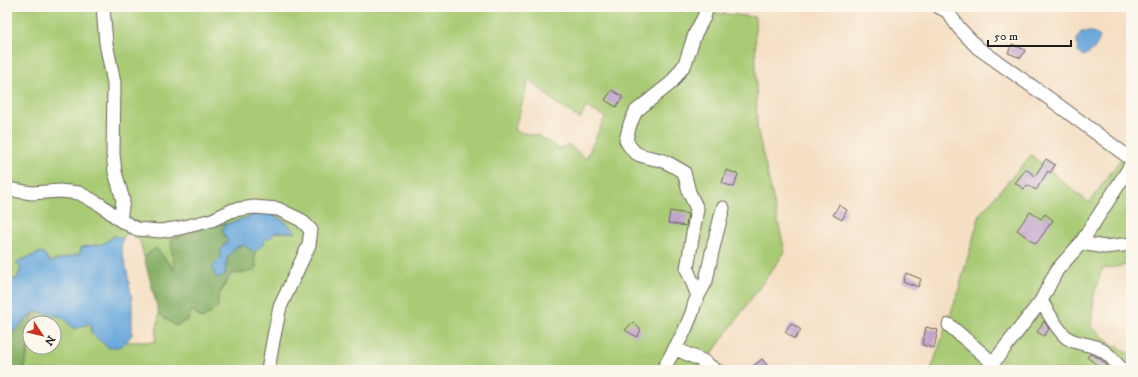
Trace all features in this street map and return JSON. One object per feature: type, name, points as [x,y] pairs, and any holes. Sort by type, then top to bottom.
[{"type":"street","points":[[103,7],[106,43],[114,83],[113,154],[115,172],[123,200],[120,220]]},
{"type":"street","points":[[698,296],[687,270],[697,210],[689,192],[684,172],[662,160],[640,156],[630,149],[626,140],[630,124],[636,111],[671,83],[685,64],[695,34],[704,17],[707,7]]},
{"type":"street","points":[[944,8],[959,28],[978,48],[1050,98],[1131,159]]},
{"type":"street","points":[[949,325],[991,367],[1042,301],[1057,270],[1081,243],[1131,165]]},
{"type":"street","points":[[7,190],[32,193],[60,191],[79,194],[101,205],[120,220],[137,229],[160,231],[199,224],[212,220],[233,210],[254,207],[278,209],[301,220],[311,230],[309,245],[280,307],[272,341],[268,370]]},
{"type":"street","points":[[663,370],[676,349],[689,321],[698,296],[706,281],[723,208]]},
{"type":"street","points":[[1081,243],[1105,247],[1131,244]]},
{"type":"street","points":[[1042,301],[1053,321],[1066,336],[1073,341],[1104,351],[1112,357],[1123,370]]},
{"type":"street","points":[[676,349],[703,361],[715,370]]},
{"type":"green space","points":[[7,7],[668,7],[688,13],[694,7],[716,7],[716,13],[755,17],[757,128],[785,252],[710,356],[725,370],[24,370],[27,355],[62,355],[62,317],[74,329],[91,323],[122,346],[126,342],[155,342],[159,314],[176,326],[192,310],[202,319],[217,308],[218,297],[232,274],[256,270],[255,252],[263,244],[265,238],[269,239],[276,232],[296,233],[289,225],[278,217],[265,212],[226,224],[206,224],[190,234],[171,239],[175,270],[156,248],[144,257],[140,241],[129,232],[123,238],[114,236],[103,244],[82,247],[79,254],[50,262],[41,252],[16,262],[21,268],[17,279],[7,280]],"holes":[[[529,79],[555,102],[580,119],[586,107],[605,117],[586,159],[569,145],[559,149],[539,136],[514,131]]]},
{"type":"green space","points":[[1031,155],[1089,203],[1120,160],[1131,162],[1131,266],[1127,265],[1102,269],[1094,295],[1091,327],[1111,343],[1131,355],[1131,370],[1019,370],[1004,360],[998,370],[931,370],[958,292],[980,214]]},
{"type":"green space","points":[[206,224],[226,224],[222,231],[229,241],[220,250],[221,258],[212,267],[225,275],[228,256],[233,249],[243,245],[255,252],[256,270],[230,274],[218,297],[218,308],[202,319],[192,310],[188,320],[176,326],[159,314],[144,257],[156,248],[174,270],[171,239],[190,234]]},
{"type":"green space","points":[[37,311],[54,315],[36,315]]},
{"type":"green space","points":[[22,324],[22,355],[27,355],[24,370],[7,370],[7,338]]},
{"type":"water","points":[[1081,32],[1093,32],[1100,37],[1094,48],[1083,56],[1078,52],[1077,39]]},
{"type":"water","points":[[265,212],[282,220],[296,232],[276,232],[269,239],[265,239],[263,244],[255,252],[243,245],[236,247],[227,258],[225,275],[216,278],[212,267],[221,258],[220,250],[228,241],[222,231],[226,224]]},
{"type":"water","points":[[114,236],[123,238],[121,248],[132,299],[132,335],[122,346],[109,348],[91,333],[91,323],[74,329],[62,317],[62,315],[53,315],[35,311],[31,315],[22,315],[22,324],[7,338],[7,280],[17,279],[21,268],[16,262],[42,252],[50,262],[79,254],[82,247],[103,244]]},
{"type":"building","points":[[1012,44],[1025,50],[1021,58],[1008,53]]},
{"type":"building","points":[[612,90],[623,97],[616,107],[605,100]]},
{"type":"building","points":[[1046,159],[1055,165],[1050,173],[1048,171],[1036,190],[1027,185],[1024,189],[1015,183],[1026,169],[1035,176]]},
{"type":"building","points":[[726,170],[738,174],[734,187],[722,183]]},
{"type":"building","points":[[839,205],[847,210],[842,220],[833,215]]},
{"type":"building","points":[[670,211],[688,214],[686,226],[668,223]]},
{"type":"building","points":[[1030,212],[1041,219],[1045,214],[1053,220],[1036,244],[1017,230]]},
{"type":"building","points":[[906,273],[921,279],[918,287],[903,281]]},
{"type":"building","points":[[1044,321],[1049,329],[1044,336],[1037,332]]},
{"type":"building","points":[[633,322],[641,330],[637,337],[625,330]]},
{"type":"building","points":[[791,323],[801,330],[795,339],[785,332]]},
{"type":"building","points":[[926,327],[938,330],[934,348],[922,345]]},
{"type":"building","points":[[1090,354],[1099,358],[1107,365],[1103,370],[1087,357]]},
{"type":"building","points":[[762,359],[771,370],[748,370]]}]
